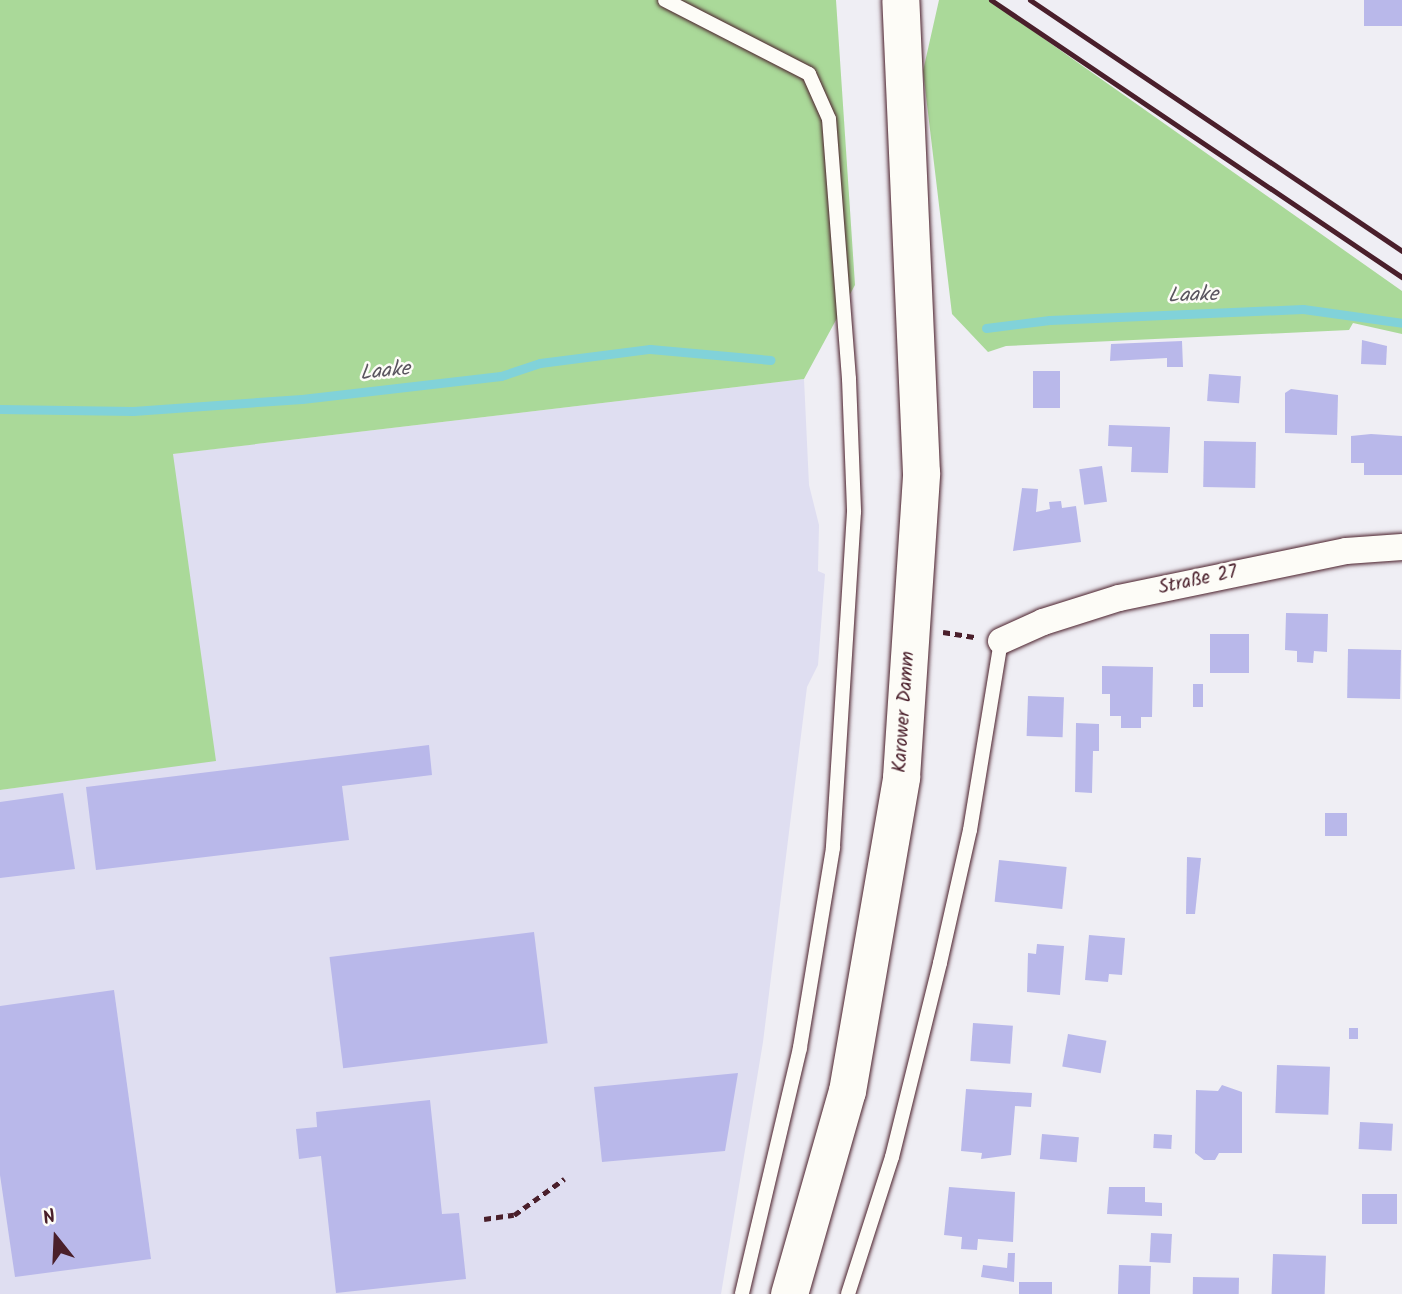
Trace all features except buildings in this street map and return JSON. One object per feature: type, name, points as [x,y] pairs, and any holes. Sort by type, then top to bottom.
[{"type":"main road","name":"Karower Damm","points":[[789,1294],[847,1091],[901,776],[921,473],[919,369],[900,11]]},
{"type":"street","name":"Straße 27","points":[[1001,641],[1043,622],[1119,598],[1346,551],[1402,547]]},
{"type":"lane","points":[[665,0],[809,74],[829,118],[849,379],[854,512],[833,848],[800,1048],[742,1294]]},
{"type":"lane","points":[[848,1294],[892,1157],[943,950],[970,830],[1001,641]]},
{"type":"path","points":[[939,632],[1001,641]]},
{"type":"path","points":[[484,1219],[514,1215],[564,1179]]},
{"type":"shaded area","points":[[804,379],[809,485],[819,525],[818,571],[825,574],[818,665],[807,687],[763,1042],[721,1294],[0,1294],[0,790],[215,760],[172,454]]},
{"type":"green space","points":[[0,0],[836,0],[855,285],[804,379],[173,454],[216,761],[0,790]]},
{"type":"green space","points":[[939,0],[989,0],[1402,291],[1402,334],[1353,323],[1349,330],[1006,346],[988,352],[952,314],[923,71]]},
{"type":"waterway","name":"Laake","points":[[986,328],[1050,320],[1303,309],[1402,323]]},
{"type":"waterway","name":"Laake","points":[[0,409],[133,411],[302,399],[501,376],[540,363],[650,349],[770,360]]},
{"type":"railway","points":[[991,0],[1402,277]]},
{"type":"railway","points":[[1030,0],[1402,251]]}]
